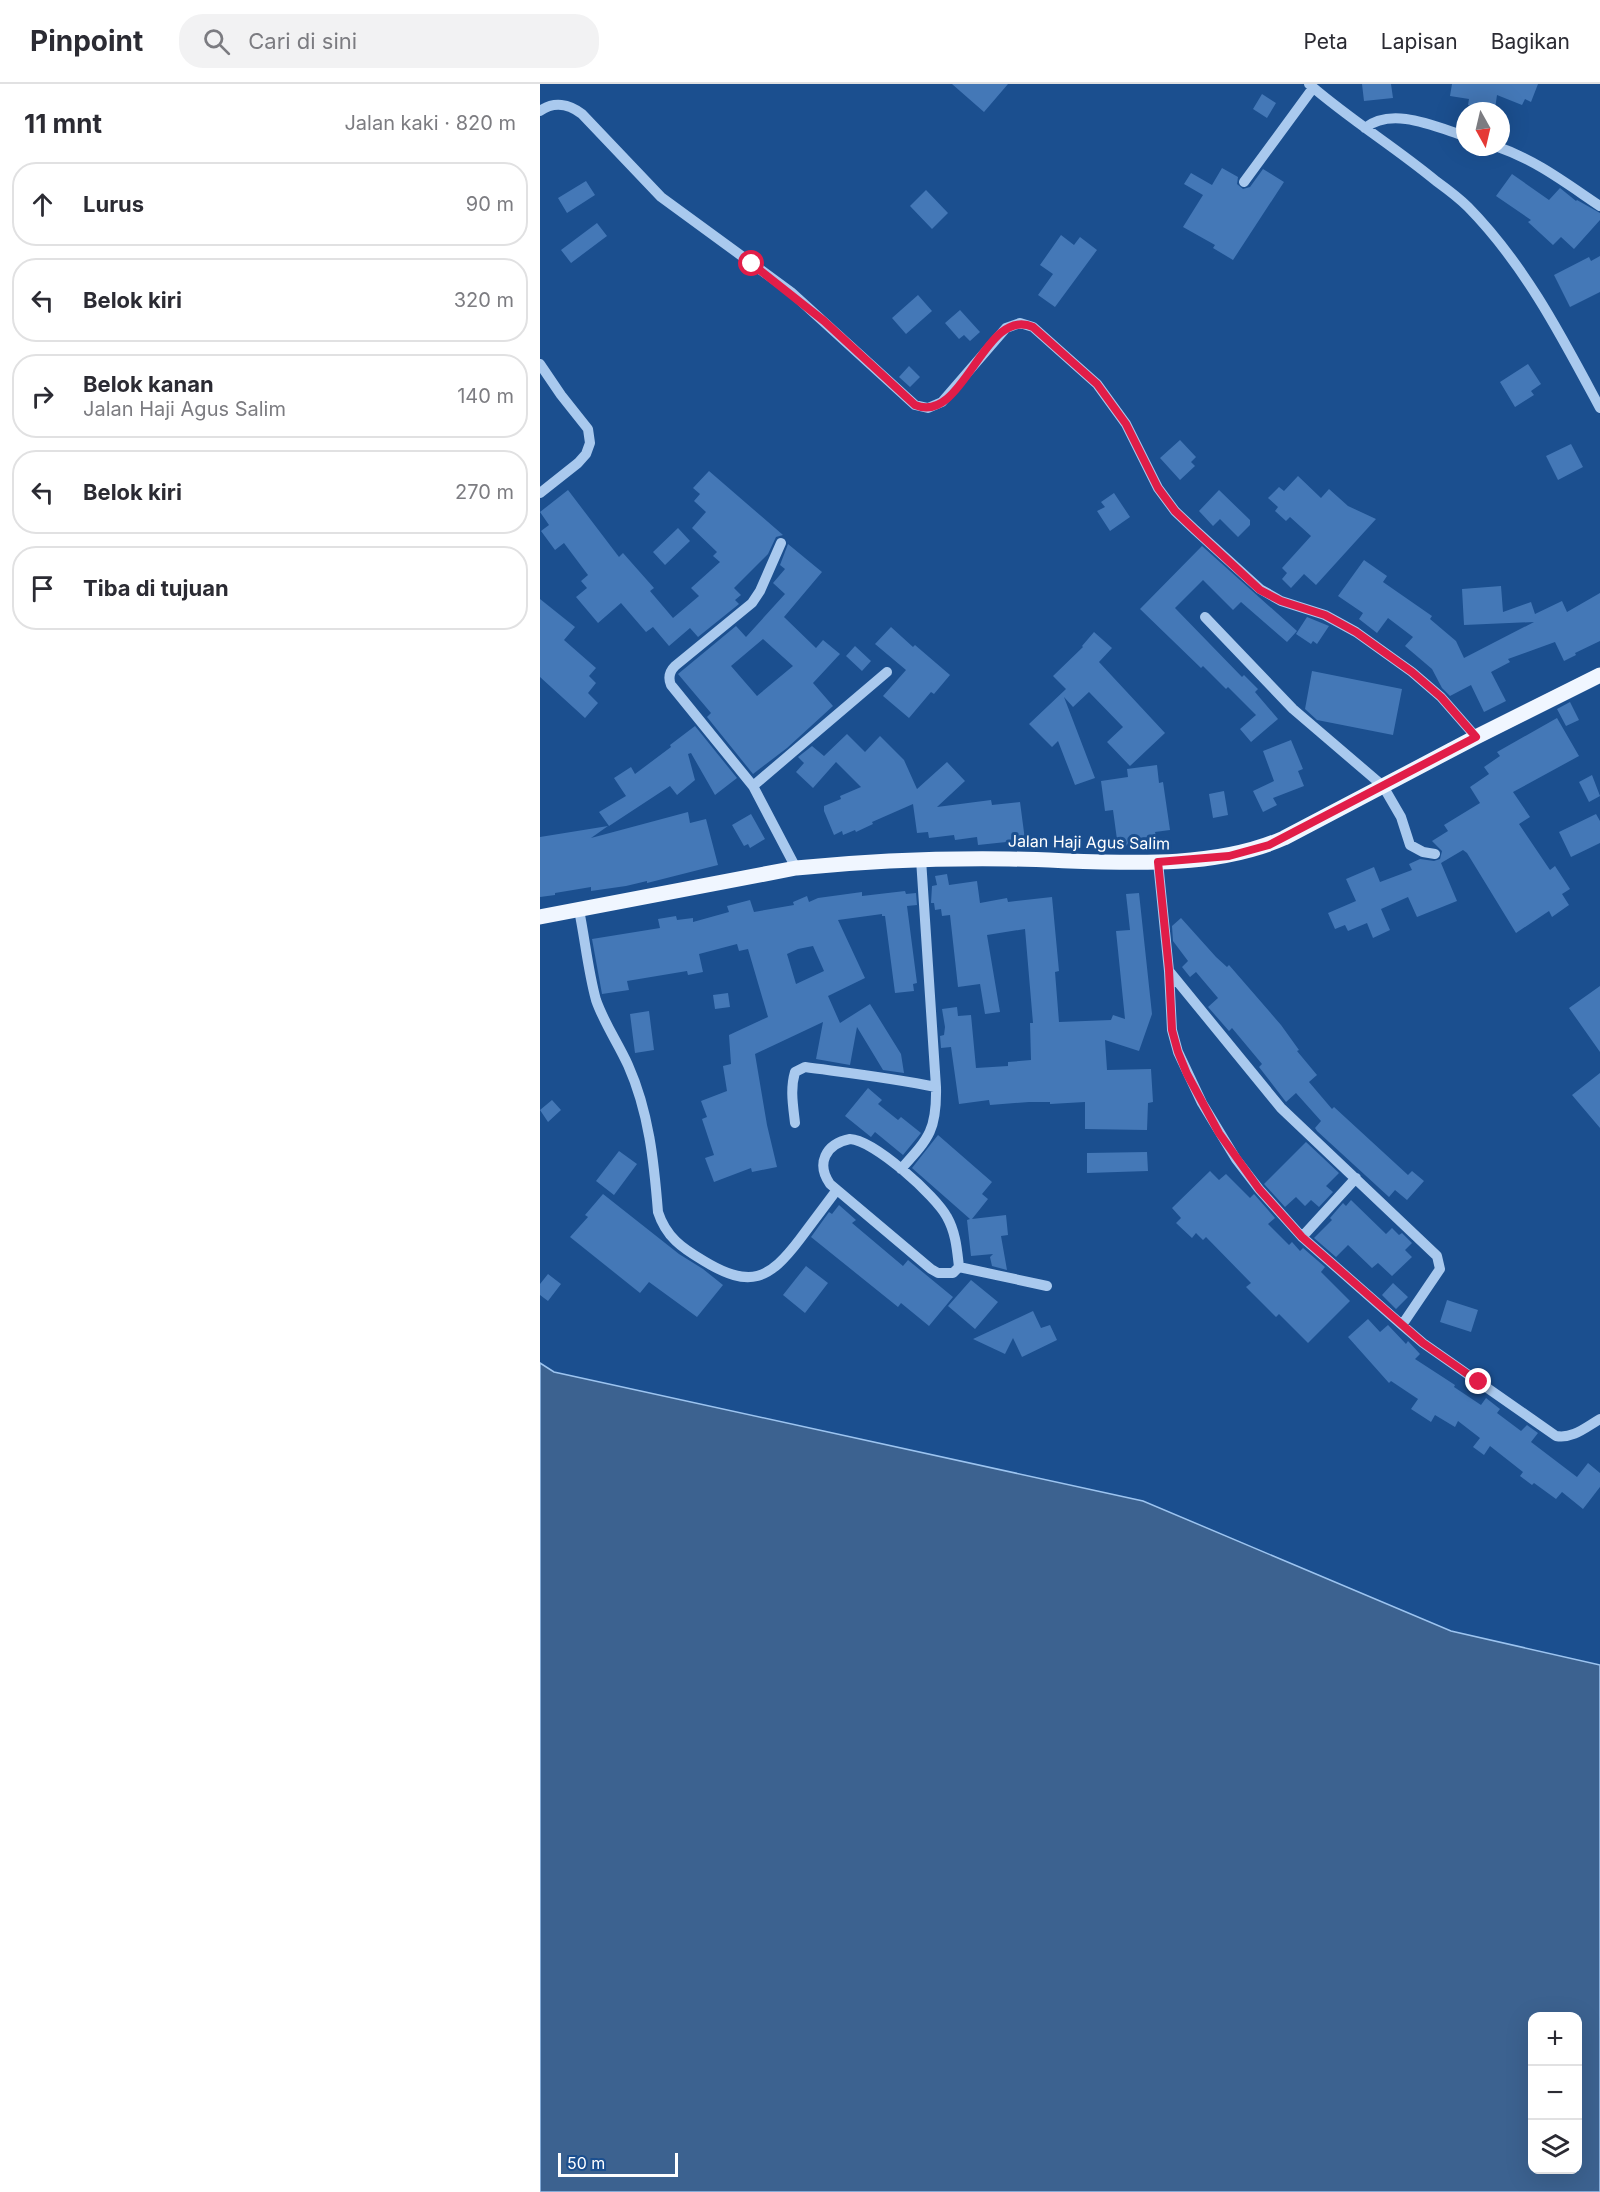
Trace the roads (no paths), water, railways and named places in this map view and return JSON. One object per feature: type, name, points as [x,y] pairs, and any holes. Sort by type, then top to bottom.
[{"type":"main road","name":"Jalan Haji Agus Salim","points":[[540,917],[796,868],[921,860],[1158,862],[1206,859],[1252,851],[1284,838],[1600,675]]},
{"type":"street","points":[[1244,182],[1311,86],[1467,205],[1497,239],[1548,313],[1600,408]]},
{"type":"street","points":[[540,111],[555,105],[566,105],[582,114],[661,197],[791,292],[915,405],[928,408],[942,402],[1006,328],[1020,323],[1033,327],[1097,384],[1126,424],[1158,488],[1175,511],[1201,536],[1260,590],[1281,601],[1325,615],[1356,632],[1412,672],[1441,697],[1476,737]]},
{"type":"street","points":[[1365,128],[1373,121],[1402,118],[1456,133]]},
{"type":"street","points":[[1510,151],[1546,169],[1600,206]]},
{"type":"street","points":[[540,364],[588,429],[590,442],[586,454],[578,464],[540,493]]},
{"type":"street","points":[[781,543],[760,591],[752,603],[675,666],[670,673],[669,680],[670,685],[753,786],[796,868]]},
{"type":"street","points":[[1205,617],[1293,709],[1383,786],[1401,817],[1410,845],[1423,852],[1435,854]]},
{"type":"street","points":[[753,786],[886,672]]},
{"type":"street","points":[[901,1169],[927,1139],[936,1117],[921,860]]},
{"type":"street","points":[[1158,862],[1169,970],[1172,1030],[1178,1052],[1202,1103],[1236,1159],[1259,1189],[1302,1237],[1423,1343],[1557,1436],[1573,1435],[1600,1419]]},
{"type":"street","points":[[579,910],[596,999],[637,1089],[650,1136],[658,1212],[662,1224],[675,1242],[731,1276],[742,1278],[762,1275],[779,1265],[836,1191]]},
{"type":"street","points":[[1169,970],[1281,1108],[1437,1256],[1440,1269],[1402,1325]]},
{"type":"street","points":[[795,1123],[792,1082],[795,1072],[805,1067],[896,1079],[936,1087]]},
{"type":"street","points":[[844,1140],[860,1140],[901,1169],[940,1206],[947,1217],[956,1243],[959,1267],[953,1273],[947,1274],[931,1269],[836,1191],[825,1176],[823,1160],[830,1148],[844,1140]]},
{"type":"street","points":[[1302,1237],[1356,1178]]},
{"type":"street","points":[[959,1267],[1047,1286]]},
{"type":"water","points":[[540,1363],[554,1372],[1143,1501],[1451,1631],[1600,1665],[1600,2192],[540,2192]]}]
